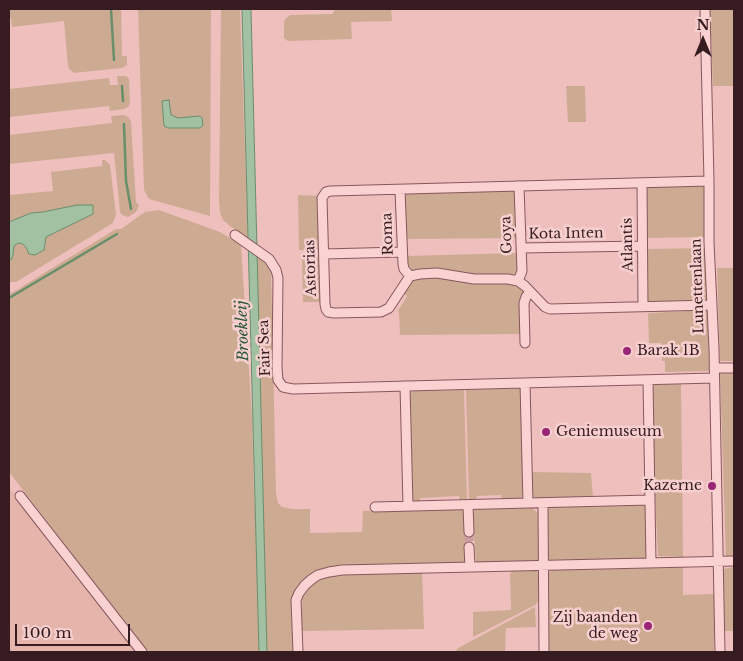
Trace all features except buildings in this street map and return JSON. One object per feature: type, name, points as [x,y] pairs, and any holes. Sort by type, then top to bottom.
[{"type":"street","name":"Lunettenlaan","points":[[706,9],[710,181],[709,242],[714,368],[720,652]]},
{"type":"street","name":"Astorias","points":[[410,276],[386,310],[381,312],[328,312],[325,304],[322,198],[326,192],[710,181]]},
{"type":"street","name":"Atlantis","points":[[642,184],[643,306]]},
{"type":"street","name":"Goya","points":[[518,282],[522,271],[519,186]]},
{"type":"street","name":"Roma","points":[[400,190],[403,264],[404,269],[410,276]]},
{"type":"street","name":"Fair Sea","points":[[235,235],[269,258],[278,278],[277,367],[278,380],[283,387],[294,390],[404,386]]},
{"type":"street","name":"Kota Inten","points":[[521,248],[642,246]]},
{"type":"street","points":[[324,254],[402,252]]},
{"type":"street","points":[[410,276],[437,273],[474,278],[508,279],[518,282],[545,307],[550,309],[712,305]]},
{"type":"street","points":[[525,343],[524,303],[530,292]]},
{"type":"street","points":[[714,368],[734,368]]},
{"type":"street","points":[[408,506],[404,386],[714,378]]},
{"type":"street","points":[[648,380],[651,563]]},
{"type":"street","points":[[525,383],[528,503]]},
{"type":"street","points":[[20,496],[142,652]]},
{"type":"street","points":[[375,507],[650,500]]},
{"type":"street","points":[[543,503],[544,652]]},
{"type":"street","points":[[468,505],[469,532]]},
{"type":"street","points":[[469,547],[470,567]]},
{"type":"street","points":[[298,652],[296,600],[305,585],[318,575],[329,572],[342,570],[734,561]]},
{"type":"shaded area","points":[[9,9],[121,9],[122,56],[127,56],[127,65],[122,68],[74,73],[68,66],[64,21],[12,27]]},
{"type":"shaded area","points":[[138,9],[211,9],[210,216],[149,199],[144,190]],"holes":[[[169,100],[171,115],[177,118],[200,116],[200,128],[168,128],[164,126],[162,101]]]},
{"type":"shaded area","points":[[221,9],[240,9],[248,238],[223,220],[220,213]]},
{"type":"shaded area","points":[[242,9],[251,9],[267,652],[259,652]]},
{"type":"shaded area","points":[[335,9],[391,9],[392,21],[351,22],[352,39],[288,41],[285,39],[284,22],[290,15],[332,14]]},
{"type":"shaded area","points":[[710,9],[734,9],[734,86],[713,86]]},
{"type":"shaded area","points":[[117,76],[126,76],[129,79],[130,103],[125,109],[110,111],[109,106],[9,117],[9,89],[109,78],[110,85],[118,85]]},
{"type":"shaded area","points":[[566,86],[585,86],[586,122],[568,122]]},
{"type":"shaded area","points":[[169,100],[171,115],[178,118],[200,116],[203,125],[200,128],[168,128],[164,126],[162,101]]},
{"type":"shaded area","points":[[124,115],[131,121],[136,202],[139,205],[136,212],[128,217],[120,212],[114,153],[9,164],[9,135],[112,123],[111,116]]},
{"type":"shaded area","points":[[102,160],[105,160],[110,165],[116,214],[113,223],[16,282],[9,282],[9,260],[11,260],[13,255],[14,246],[18,243],[23,244],[27,249],[44,250],[46,237],[43,212],[31,213],[9,222],[9,195],[53,191],[51,172],[102,166]]},
{"type":"shaded area","points":[[704,186],[706,237],[646,238],[647,187]]},
{"type":"shaded area","points":[[516,191],[518,238],[405,239],[405,194]]},
{"type":"shaded area","points":[[298,195],[319,196],[321,249],[299,250]]},
{"type":"shaded area","points":[[77,205],[93,205],[93,214],[46,237],[44,250],[35,255],[29,254],[23,244],[18,243],[14,246],[13,255],[11,260],[9,260],[9,222],[31,213]]},
{"type":"shaded area","points":[[159,210],[220,232],[241,245],[252,419],[254,496],[261,589],[253,251],[268,263],[271,271],[276,493],[278,503],[282,507],[310,509],[310,533],[362,532],[363,511],[461,508],[465,510],[468,565],[350,568],[300,586],[292,598],[293,652],[148,652],[9,472],[9,294],[116,229],[121,229],[145,212]]},
{"type":"shaded area","points":[[706,248],[707,301],[648,302],[646,249]]},
{"type":"shaded area","points":[[518,253],[519,274],[474,275],[453,271],[413,272],[405,256]]},
{"type":"shaded area","points":[[322,257],[322,302],[303,302],[302,258]]},
{"type":"shaded area","points":[[717,268],[734,268],[734,361],[720,361]]},
{"type":"shaded area","points":[[423,276],[518,284],[525,291],[523,334],[400,335],[398,311],[407,296],[402,293],[411,281]]},
{"type":"shaded area","points":[[708,310],[709,371],[665,372],[665,361],[662,361],[661,343],[649,343],[648,314]]},
{"type":"shaded area","points":[[720,372],[734,372],[734,559],[726,559]]},
{"type":"shaded area","points":[[681,384],[683,557],[658,556],[654,473],[653,385]]},
{"type":"shaded area","points":[[518,388],[522,390],[526,494],[520,500],[502,501],[501,495],[477,496],[476,502],[469,502],[466,390]]},
{"type":"shaded area","points":[[464,390],[467,502],[460,502],[459,496],[420,498],[420,503],[415,503],[411,501],[408,396],[414,391]]},
{"type":"shaded area","points":[[531,472],[591,473],[593,497],[531,498]]},
{"type":"shaded area","points":[[9,487],[20,501],[138,652],[9,652]]},
{"type":"shaded area","points":[[647,502],[647,558],[547,561],[547,505]]},
{"type":"shaded area","points":[[531,507],[539,514],[538,562],[476,563],[473,523],[474,508]]},
{"type":"shaded area","points":[[683,566],[683,595],[714,594],[714,652],[545,652],[544,569]]},
{"type":"shaded area","points":[[734,567],[734,631],[724,631],[723,569]]},
{"type":"shaded area","points":[[514,570],[534,570],[537,572],[539,575],[538,602],[473,637],[473,612],[511,610],[510,575]]},
{"type":"shaded area","points":[[422,571],[424,629],[302,631],[302,595],[309,585],[319,578],[331,574]]},
{"type":"shaded area","points":[[535,607],[536,627],[506,628],[505,652],[455,652],[458,648]]},
{"type":"waterway","points":[[111,9],[114,60]]},
{"type":"waterway","points":[[122,86],[123,101]]},
{"type":"waterway","points":[[124,124],[126,181],[131,209]]},
{"type":"waterway","points":[[9,298],[117,234]]},
{"type":"tunnel","points":[[469,532],[469,547]]},
{"type":"place","name":"Barak 1B","points":[[627,351]]},
{"type":"place","name":"Geniemuseum","points":[[546,432]]},
{"type":"place","name":"Kazerne","points":[[712,486]]},
{"type":"place","name":"Zij baanden de weg","points":[[648,626]]},
{"type":"water label","name":"Broekleij","points":[[243,331]]}]
